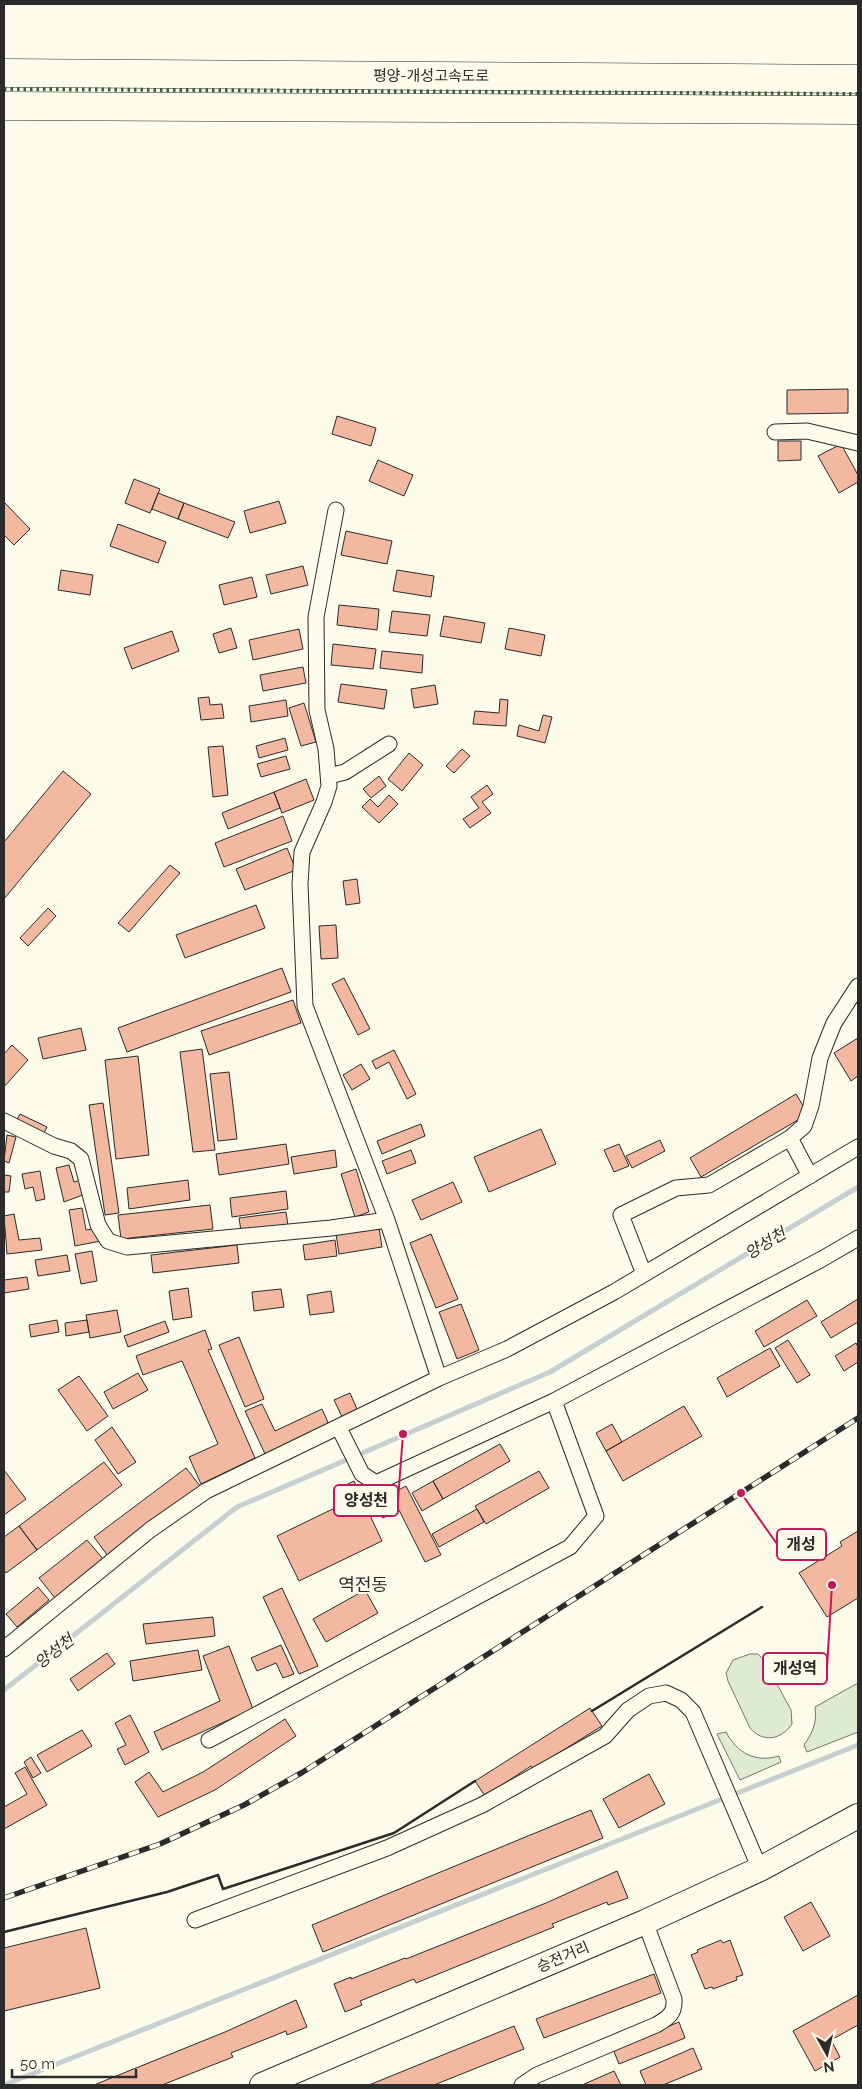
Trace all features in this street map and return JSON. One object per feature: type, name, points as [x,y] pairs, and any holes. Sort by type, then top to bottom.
[{"type":"highway","name":"평양-개성고속도로","points":[[4,73],[858,79]]},
{"type":"highway","points":[[4,106],[858,110]]},
{"type":"main road","name":"승전거리","points":[[262,2085],[645,1922],[760,1869],[858,1816]]},
{"type":"street","points":[[775,432],[808,430],[858,443]]},
{"type":"street","points":[[336,510],[316,617],[318,710],[329,776],[324,802],[302,852],[300,884],[305,1006],[387,1220],[440,1378]]},
{"type":"street","points":[[329,776],[344,772],[389,744]]},
{"type":"street","points":[[644,1274],[621,1215],[676,1188],[709,1185],[790,1138],[804,1126],[812,1106],[820,1058],[834,1023],[858,986]]},
{"type":"street","points":[[4,1121],[54,1146],[71,1151],[81,1159],[98,1225],[108,1241],[128,1247],[331,1228],[387,1220]]},
{"type":"street","points":[[790,1138],[810,1176]]},
{"type":"street","points":[[4,1650],[150,1530],[206,1491],[342,1435],[440,1378],[507,1349],[644,1274],[858,1148]]},
{"type":"street","points":[[342,1435],[362,1474],[376,1483],[554,1401],[822,1260],[858,1238]]},
{"type":"street","points":[[209,1740],[570,1547],[596,1516],[554,1401]]},
{"type":"street","points":[[195,1920],[387,1848],[482,1805],[605,1736],[628,1710],[650,1696],[666,1693],[681,1700],[693,1712],[760,1869]]},
{"type":"street","points":[[522,2085],[537,2076],[656,2025],[670,2017],[674,2009],[674,1999],[645,1922]]},
{"type":"green space","points":[[750,1654],[758,1654],[764,1660],[791,1710],[792,1724],[783,1733],[772,1738],[760,1736],[750,1728],[728,1681],[726,1673],[733,1660]]},
{"type":"green space","points":[[858,1683],[858,1732],[807,1752],[804,1745],[814,1727],[815,1707]]},
{"type":"green space","points":[[726,1732],[736,1746],[748,1755],[762,1758],[779,1756],[781,1762],[740,1780],[717,1734]]},
{"type":"building","points":[[848,389],[848,413],[787,414],[787,390]]},
{"type":"building","points":[[337,416],[376,428],[371,446],[332,434]]},
{"type":"building","points":[[778,441],[801,441],[801,460],[778,461]]},
{"type":"building","points":[[841,444],[858,475],[858,482],[839,493],[818,456]]},
{"type":"building","points":[[378,460],[413,475],[404,496],[369,481]]},
{"type":"building","points":[[134,479],[160,489],[150,513],[125,503]]},
{"type":"building","points":[[158,493],[184,503],[178,519],[152,509]]},
{"type":"building","points":[[279,501],[286,523],[250,533],[244,511]]},
{"type":"building","points":[[4,502],[30,529],[14,545],[4,535]]},
{"type":"building","points":[[184,503],[235,522],[228,538],[178,519]]},
{"type":"building","points":[[118,524],[166,542],[158,563],[110,546]]},
{"type":"building","points":[[346,531],[392,541],[387,564],[341,555]]},
{"type":"building","points":[[303,566],[308,585],[271,594],[266,575]]},
{"type":"building","points":[[61,570],[93,575],[90,595],[58,590]]},
{"type":"building","points":[[397,570],[434,576],[431,597],[393,591]]},
{"type":"building","points":[[252,577],[257,597],[224,605],[219,585]]},
{"type":"building","points":[[339,605],[379,609],[377,630],[337,625]]},
{"type":"building","points":[[392,611],[430,615],[427,636],[389,632]]},
{"type":"building","points":[[444,616],[485,623],[481,643],[440,636]]},
{"type":"building","points":[[231,628],[237,648],[219,653],[213,634]]},
{"type":"building","points":[[509,628],[545,635],[541,656],[505,649]]},
{"type":"building","points":[[299,629],[303,649],[253,660],[249,640]]},
{"type":"building","points":[[172,631],[179,651],[132,669],[124,648]]},
{"type":"building","points":[[333,644],[376,649],[373,669],[331,665]]},
{"type":"building","points":[[382,651],[423,655],[422,673],[380,668]]},
{"type":"building","points":[[303,667],[306,683],[263,691],[260,675]]},
{"type":"building","points":[[341,684],[387,690],[384,709],[338,702]]},
{"type":"building","points":[[435,685],[438,704],[414,708],[411,689]]},
{"type":"building","points":[[209,697],[210,705],[222,704],[224,718],[201,720],[198,698]]},
{"type":"building","points":[[500,699],[508,700],[506,726],[473,724],[475,711],[499,713]]},
{"type":"building","points":[[286,700],[288,716],[251,722],[249,706]]},
{"type":"building","points":[[304,703],[316,742],[301,746],[289,708]]},
{"type":"building","points":[[543,715],[552,717],[545,743],[517,736],[519,725],[539,731]]},
{"type":"building","points":[[285,738],[288,750],[259,758],[256,746]]},
{"type":"building","points":[[223,746],[228,795],[213,797],[208,747]]},
{"type":"building","points":[[462,749],[470,756],[454,773],[446,766]]},
{"type":"building","points":[[409,753],[423,765],[402,791],[388,779]]},
{"type":"building","points":[[286,756],[290,769],[261,777],[257,764]]},
{"type":"building","points":[[63,771],[91,794],[4,899],[4,842]]},
{"type":"building","points":[[379,776],[386,786],[371,798],[363,789]]},
{"type":"building","points":[[306,779],[314,800],[282,813],[274,792]]},
{"type":"building","points":[[487,785],[493,794],[482,802],[491,813],[470,828],[463,819],[479,808],[471,797]]},
{"type":"building","points":[[274,792],[280,808],[228,829],[222,813]]},
{"type":"building","points":[[389,795],[398,804],[379,823],[362,807],[370,799],[378,807]]},
{"type":"building","points":[[283,816],[292,841],[224,867],[215,843]]},
{"type":"building","points":[[287,848],[296,870],[245,890],[236,869]]},
{"type":"building","points":[[170,865],[180,873],[129,932],[118,923]]},
{"type":"building","points":[[357,879],[360,903],[346,905],[343,881]]},
{"type":"building","points":[[256,905],[265,928],[185,958],[176,935]]},
{"type":"building","points":[[48,908],[56,916],[28,946],[20,938]]},
{"type":"building","points":[[336,925],[338,958],[321,959],[319,926]]},
{"type":"building","points":[[282,968],[291,992],[127,1052],[118,1028]]},
{"type":"building","points":[[344,978],[370,1029],[358,1035],[332,984]]},
{"type":"building","points":[[293,1000],[301,1023],[209,1055],[201,1031]]},
{"type":"building","points":[[81,1028],[86,1050],[43,1059],[38,1038]]},
{"type":"building","points":[[858,1038],[858,1076],[851,1081],[834,1053]]},
{"type":"building","points":[[12,1045],[28,1060],[4,1087],[4,1054]]},
{"type":"building","points":[[202,1049],[215,1150],[193,1152],[180,1052]]},
{"type":"building","points":[[394,1050],[416,1094],[407,1099],[389,1062],[376,1069],[372,1061]]},
{"type":"building","points":[[138,1056],[149,1155],[116,1159],[105,1060]]},
{"type":"building","points":[[361,1064],[370,1079],[352,1090],[343,1075]]},
{"type":"building","points":[[229,1072],[237,1139],[218,1141],[210,1074]]},
{"type":"building","points":[[796,1094],[808,1114],[701,1177],[690,1158]]},
{"type":"building","points":[[103,1103],[119,1213],[105,1215],[89,1105]]},
{"type":"building","points":[[20,1114],[47,1127],[42,1137],[15,1123]]},
{"type":"building","points":[[421,1124],[425,1136],[382,1154],[377,1141]]},
{"type":"building","points":[[541,1129],[556,1164],[489,1192],[474,1157]]},
{"type":"building","points":[[7,1135],[16,1137],[9,1163],[4,1161]]},
{"type":"building","points":[[660,1140],[665,1151],[632,1168],[626,1156]]},
{"type":"building","points":[[286,1144],[289,1164],[219,1175],[216,1154]]},
{"type":"building","points":[[619,1144],[629,1166],[614,1172],[604,1150]]},
{"type":"building","points":[[335,1150],[337,1167],[294,1174],[291,1157]]},
{"type":"building","points":[[411,1150],[416,1163],[387,1174],[382,1161]]},
{"type":"building","points":[[69,1165],[74,1182],[84,1179],[88,1193],[64,1202],[56,1168]]},
{"type":"building","points":[[356,1169],[369,1212],[355,1217],[341,1174]]},
{"type":"building","points":[[40,1171],[45,1199],[36,1201],[33,1187],[25,1189],[22,1174]]},
{"type":"building","points":[[4,1175],[11,1176],[9,1192],[4,1192]]},
{"type":"building","points":[[188,1180],[190,1200],[129,1209],[127,1188]]},
{"type":"building","points":[[453,1182],[462,1202],[421,1220],[412,1200]]},
{"type":"building","points":[[286,1191],[288,1209],[232,1217],[230,1198]]},
{"type":"building","points":[[210,1205],[213,1229],[121,1239],[118,1215]]},
{"type":"building","points":[[82,1208],[86,1230],[99,1228],[101,1241],[75,1246],[69,1210]]},
{"type":"building","points":[[286,1212],[288,1225],[241,1231],[239,1218]]},
{"type":"building","points":[[14,1214],[19,1240],[40,1238],[42,1250],[7,1254],[4,1216]]},
{"type":"building","points":[[379,1228],[382,1247],[339,1254],[336,1234]]},
{"type":"building","points":[[431,1234],[458,1299],[436,1308],[410,1243]]},
{"type":"building","points":[[335,1240],[337,1256],[305,1260],[303,1245]]},
{"type":"building","points":[[237,1245],[239,1263],[153,1273],[151,1255]]},
{"type":"building","points":[[92,1251],[97,1281],[81,1284],[75,1254]]},
{"type":"building","points":[[67,1255],[70,1271],[38,1276],[35,1260]]},
{"type":"building","points":[[27,1277],[29,1289],[4,1293],[4,1280]]},
{"type":"building","points":[[188,1288],[192,1317],[173,1320],[169,1291]]},
{"type":"building","points":[[281,1289],[284,1307],[254,1311],[252,1292]]},
{"type":"building","points":[[331,1291],[334,1312],[310,1315],[307,1295]]},
{"type":"building","points":[[858,1299],[858,1322],[831,1338],[821,1322]]},
{"type":"building","points":[[807,1300],[817,1316],[764,1347],[755,1331]]},
{"type":"building","points":[[461,1304],[479,1350],[457,1359],[439,1312]]},
{"type":"building","points":[[117,1310],[121,1332],[90,1338],[86,1315]]},
{"type":"building","points":[[57,1320],[59,1332],[31,1337],[29,1325]]},
{"type":"building","points":[[87,1320],[89,1332],[66,1336],[65,1323]]},
{"type":"building","points":[[165,1321],[169,1332],[128,1347],[124,1336]]},
{"type":"building","points":[[205,1330],[212,1349],[208,1350],[255,1458],[201,1484],[189,1457],[218,1444],[182,1361],[143,1375],[136,1356]]},
{"type":"building","points":[[239,1337],[264,1399],[245,1407],[219,1345]]},
{"type":"building","points":[[788,1340],[810,1375],[797,1383],[775,1348]]},
{"type":"building","points":[[856,1343],[858,1347],[858,1362],[844,1371],[835,1356]]},
{"type":"building","points":[[770,1348],[780,1366],[727,1397],[717,1378]]},
{"type":"building","points":[[138,1373],[148,1390],[113,1409],[104,1392]]},
{"type":"building","points":[[79,1376],[108,1416],[87,1431],[58,1390]]},
{"type":"building","points":[[350,1393],[357,1409],[342,1417],[334,1400]]},
{"type":"building","points":[[262,1404],[275,1431],[322,1409],[330,1427],[266,1456],[245,1411]]},
{"type":"building","points":[[684,1406],[702,1436],[623,1481],[606,1451]]},
{"type":"building","points":[[612,1424],[622,1442],[606,1451],[596,1433]]},
{"type":"building","points":[[112,1427],[136,1462],[118,1474],[95,1440]]},
{"type":"building","points":[[500,1444],[510,1461],[443,1499],[433,1481]]},
{"type":"building","points":[[104,1462],[122,1485],[37,1550],[19,1526]]},
{"type":"building","points":[[186,1468],[201,1487],[108,1556],[94,1537]]},
{"type":"building","points":[[4,1470],[26,1499],[4,1515]]},
{"type":"building","points":[[539,1471],[549,1488],[486,1524],[475,1506]]},
{"type":"building","points":[[354,1481],[382,1541],[299,1581],[277,1536],[343,1504],[336,1490]]},
{"type":"building","points":[[433,1481],[443,1499],[422,1511],[412,1493]]},
{"type":"building","points":[[406,1486],[441,1555],[425,1562],[399,1510],[383,1518],[375,1502]]},
{"type":"building","points":[[477,1509],[484,1522],[439,1547],[432,1534]]},
{"type":"building","points":[[19,1526],[37,1550],[6,1573],[4,1570],[4,1537]]},
{"type":"building","points":[[858,1531],[858,1598],[827,1617],[799,1573],[842,1546],[840,1542]]},
{"type":"building","points":[[87,1540],[103,1559],[55,1598],[39,1578]]},
{"type":"building","points":[[38,1587],[49,1600],[17,1627],[6,1614]]},
{"type":"building","points":[[282,1588],[318,1666],[299,1674],[263,1597]]},
{"type":"building","points":[[365,1590],[378,1613],[326,1642],[313,1619]]},
{"type":"building","points":[[213,1617],[215,1636],[146,1644],[143,1624]]},
{"type":"building","points":[[281,1645],[294,1674],[283,1678],[276,1663],[257,1671],[251,1658]]},
{"type":"building","points":[[229,1646],[253,1709],[162,1750],[154,1732],[220,1701],[203,1656]]},
{"type":"building","points":[[198,1650],[202,1670],[133,1681],[130,1661]]},
{"type":"building","points":[[107,1653],[115,1664],[78,1691],[70,1679]]},
{"type":"building","points":[[590,1708],[602,1726],[533,1769],[531,1766],[485,1796],[475,1781]]},
{"type":"building","points":[[130,1715],[149,1752],[125,1765],[117,1749],[126,1745],[115,1723]]},
{"type":"building","points":[[285,1719],[296,1736],[215,1790],[158,1817],[135,1782],[149,1772],[163,1792],[203,1772]]},
{"type":"building","points":[[82,1730],[92,1746],[47,1772],[37,1755]]},
{"type":"building","points":[[31,1757],[41,1773],[33,1778],[24,1762]]},
{"type":"building","points":[[25,1767],[47,1805],[4,1829],[4,1807],[27,1794],[15,1773]]},
{"type":"building","points":[[649,1774],[665,1804],[619,1828],[603,1799]]},
{"type":"building","points":[[591,1810],[603,1838],[323,1952],[312,1925]]},
{"type":"building","points":[[617,1871],[628,1898],[608,1905],[607,1902],[552,1924],[554,1927],[416,1983],[414,1979],[360,2001],[362,2005],[345,2012],[334,1984],[406,1959],[546,1903]]},
{"type":"building","points":[[811,1902],[830,1936],[803,1951],[784,1917]]},
{"type":"building","points":[[86,1928],[100,1988],[4,2011],[4,1948]]},
{"type":"building","points":[[721,1940],[723,1943],[730,1940],[743,1975],[736,1977],[737,1980],[713,1989],[712,1987],[705,1989],[691,1955],[698,1952],[697,1950]]},
{"type":"building","points":[[654,1974],[661,1993],[544,2038],[536,2019]]},
{"type":"building","points":[[858,1995],[858,2025],[831,2040],[840,2057],[815,2071],[793,2031]]},
{"type":"building","points":[[296,2000],[307,2027],[287,2035],[286,2031],[231,2053],[233,2057],[162,2085],[94,2085],[225,2032]]},
{"type":"building","points":[[679,2022],[685,2038],[619,2064],[613,2049]]},
{"type":"building","points":[[514,2026],[524,2049],[434,2085],[369,2085]]},
{"type":"building","points":[[693,2048],[702,2069],[663,2085],[646,2085],[640,2071]]},
{"type":"building","points":[[614,2071],[621,2085],[582,2085]]},
{"type":"waterway","name":"양성천","points":[[4,1690],[237,1507],[550,1372],[858,1187]]},
{"type":"waterway","points":[[4,2085],[858,1745]]},
{"type":"railway","points":[[4,1898],[160,1844],[244,1805],[303,1772],[858,1418]]},
{"type":"hedge","points":[[4,89],[858,94]]},
{"type":"wall","points":[[592,1711],[762,1607]]},
{"type":"wall","points":[[4,1932],[167,1892],[218,1875],[223,1889],[394,1833],[475,1781]]},
{"type":"place","name":"양성천","points":[[403,1434]]},
{"type":"place","name":"개성","points":[[741,1493]]},
{"type":"place","name":"개성역","points":[[832,1585]]},
{"type":"district","name":"역전동","points":[[363,1585]]}]
